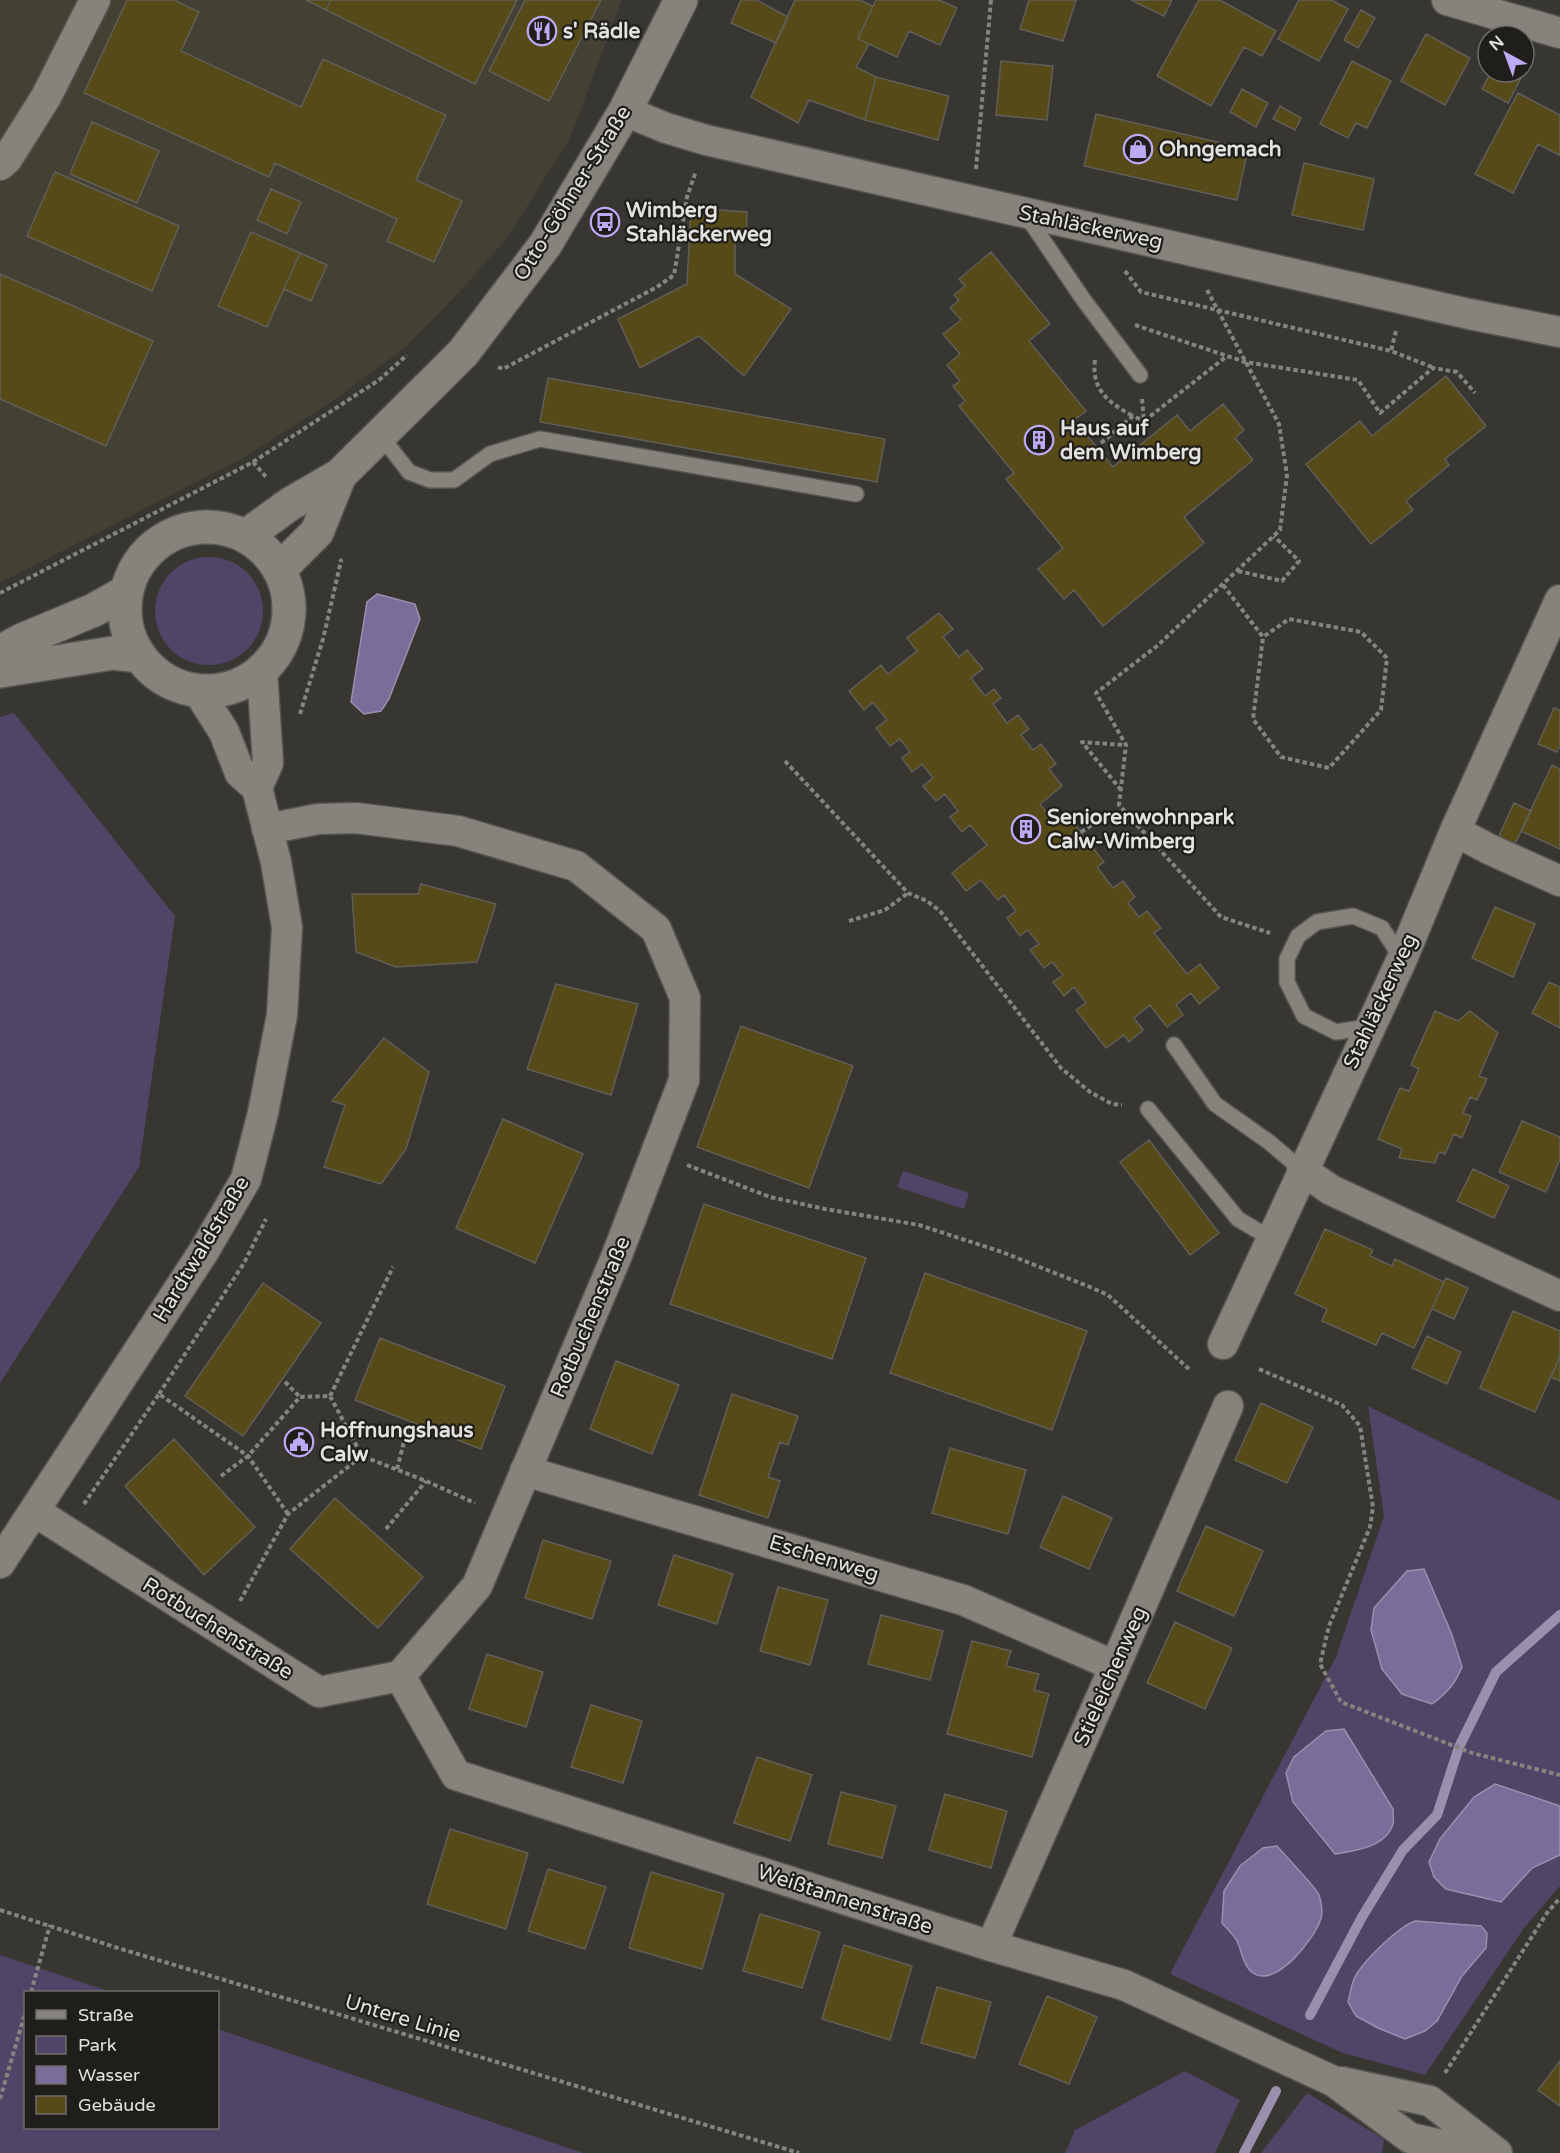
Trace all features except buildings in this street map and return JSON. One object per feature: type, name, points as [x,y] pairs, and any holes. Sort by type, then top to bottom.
[{"type":"street","points":[[0,165],[7,159],[46,97],[95,0]]},
{"type":"street","name":"Otto-Göhner-Straße","points":[[246,536],[290,504],[340,475],[463,354],[545,245],[626,111],[681,0]]},
{"type":"street","points":[[1449,0],[1560,33]]},
{"type":"street","name":"Stahläckerweg","points":[[626,111],[666,128],[706,140],[1560,332]]},
{"type":"street","name":"Otto-Göhner-Straße","points":[[279,570],[317,532],[340,475]]},
{"type":"street","points":[[196,527],[222,527],[246,536],[265,550],[279,570],[287,590],[289,612],[285,633],[276,652],[262,670],[248,680],[232,687],[216,690],[198,691],[176,685],[156,673],[140,656],[129,637],[124,614],[126,592],[135,568],[151,548],[172,534],[196,527]]},
{"type":"street","points":[[0,652],[22,640],[94,610],[126,592]]},
{"type":"street","name":"Stahläckerweg","points":[[1223,1344],[1368,1027],[1402,959],[1455,831],[1559,606]]},
{"type":"street","points":[[0,671],[113,653],[140,656]]},
{"type":"street","name":"Hardtwaldstraße","points":[[0,1563],[204,1251],[246,1179],[263,1113],[282,1015],[287,927],[276,862],[267,829],[263,776],[262,670]]},
{"type":"street","name":"Hardtwaldstraße","points":[[198,691],[224,732],[240,772],[263,776]]},
{"type":"street","name":"Rotbuchenstraße","points":[[34,1511],[319,1692],[400,1676],[477,1586],[617,1255],[684,1080],[685,998],[656,929],[576,866],[458,831],[357,819],[318,819],[267,829]]},
{"type":"street","points":[[1455,831],[1560,881]]},
{"type":"street","points":[[1302,1170],[1331,1190],[1560,1296]]},
{"type":"street","name":"Stieleichenweg","points":[[990,1946],[1228,1406]]},
{"type":"street","name":"Eschenweg","points":[[525,1471],[963,1600],[1115,1666]]},
{"type":"street","name":"Weißtannenstraße","points":[[400,1676],[456,1775],[990,1946],[1124,1985],[1333,2081],[1410,2138],[1478,2153]]},
{"type":"street","name":"Weißtannenstraße","points":[[1333,2081],[1430,2101],[1497,2153]]},
{"type":"lane","points":[[1024,213],[1140,375]]},
{"type":"lane","points":[[381,436],[409,472],[430,480],[454,480],[490,454],[540,439],[856,494]]},
{"type":"lane","points":[[1368,1027],[1336,1032],[1304,1016],[1287,982],[1287,959],[1298,936],[1317,922],[1353,916],[1382,928],[1402,959]]},
{"type":"lane","points":[[1174,1045],[1215,1104],[1269,1142],[1302,1170]]},
{"type":"lane","points":[[1148,1109],[1238,1219],[1270,1238]]},
{"type":"path","points":[[973,199],[991,0]]},
{"type":"path","points":[[463,354],[503,369],[657,287],[674,275],[687,198],[706,140]]},
{"type":"path","points":[[1184,247],[1279,424],[1287,475],[1280,530],[1157,646],[1096,693],[1126,746],[1119,805],[1221,917],[1266,933],[1298,936]]},
{"type":"path","points":[[1120,264],[1141,292],[1391,351],[1433,368],[1457,372],[1475,393]]},
{"type":"path","points":[[1391,351],[1402,298]]},
{"type":"path","points":[[1104,327],[1138,324],[1245,362],[1358,380],[1380,413],[1433,368]]},
{"type":"path","points":[[0,593],[253,462],[379,380],[412,350]]},
{"type":"path","points":[[1144,421],[1227,356]]},
{"type":"path","points":[[1140,375],[1144,421]]},
{"type":"path","points":[[1101,443],[1133,416],[1144,421]]},
{"type":"path","points":[[253,462],[290,504]]},
{"type":"path","points":[[263,776],[301,713],[323,639],[341,561],[317,532]]},
{"type":"path","points":[[1237,571],[1281,581],[1299,561],[1274,536]]},
{"type":"path","points":[[1223,585],[1263,637],[1254,719],[1281,757],[1329,768],[1381,710],[1387,658],[1361,632],[1289,619],[1263,637]]},
{"type":"path","points":[[1121,790],[1082,742],[1126,746]]},
{"type":"path","points":[[785,761],[908,893],[927,901],[940,911],[1061,1068],[1090,1092],[1113,1104],[1148,1109]]},
{"type":"path","points":[[1081,832],[1098,821],[1129,816]]},
{"type":"path","points":[[849,921],[885,910],[908,893]]},
{"type":"path","points":[[656,1153],[770,1197],[919,1225],[1002,1252],[1090,1287],[1108,1295],[1191,1371]]},
{"type":"path","points":[[65,1531],[159,1394],[244,1263],[266,1219]]},
{"type":"path","points":[[330,1396],[393,1267]]},
{"type":"path","points":[[1259,1369],[1342,1405],[1360,1426],[1373,1507],[1370,1527],[1329,1626],[1320,1664],[1341,1702],[1472,1753],[1560,1775]]},
{"type":"path","points":[[285,1382],[300,1396],[330,1396]]},
{"type":"path","points":[[159,1394],[248,1456],[288,1514]]},
{"type":"path","points":[[221,1476],[248,1456],[300,1396]]},
{"type":"path","points":[[330,1396],[362,1456],[426,1480],[506,1517]]},
{"type":"path","points":[[397,1469],[407,1430]]},
{"type":"path","points":[[224,1631],[288,1514],[362,1456]]},
{"type":"path","points":[[386,1529],[426,1480]]},
{"type":"path","points":[[1430,2101],[1469,2034],[1547,1914],[1560,1898]]},
{"type":"path","name":"Untere Linie","points":[[0,1910],[118,1948],[799,2153]]},
{"type":"path","points":[[31,1991],[50,1925]]},
{"type":"path","points":[[0,2099],[24,2017]]},
{"type":"shaded area","points":[[0,0],[622,0],[570,138],[507,238],[406,347],[331,402],[245,457],[0,583]]},
{"type":"green space","points":[[209,557],[230,561],[247,573],[259,590],[263,611],[259,632],[247,649],[230,661],[209,665],[188,661],[171,649],[159,632],[155,611],[159,590],[171,573],[188,561]]},
{"type":"green space","points":[[14,713],[175,916],[139,1167],[0,1383],[0,717]]},
{"type":"green space","points":[[903,1171],[969,1193],[964,1209],[897,1187]]},
{"type":"green space","points":[[1368,1406],[1560,1501],[1560,1886],[1524,1928],[1425,2075],[1343,2053],[1170,1974],[1336,1657],[1384,1516]]},
{"type":"green space","points":[[0,1955],[108,1991],[24,1991],[24,2129],[219,2129],[219,2029],[583,2153],[0,2153]]},
{"type":"green space","points":[[1185,2071],[1240,2100],[1215,2153],[1065,2153],[1075,2130]]},
{"type":"green space","points":[[1307,2093],[1384,2139],[1382,2153],[1261,2153]]},
{"type":"water","points":[[377,594],[415,604],[420,619],[389,699],[381,711],[364,714],[351,702],[367,602]]},
{"type":"water","points":[[1424,1569],[1452,1635],[1462,1667],[1450,1688],[1432,1704],[1402,1694],[1382,1669],[1371,1630],[1374,1608],[1407,1571]]},
{"type":"water","points":[[1344,1729],[1393,1809],[1393,1824],[1384,1838],[1377,1843],[1335,1854],[1293,1802],[1286,1773],[1294,1757],[1326,1731]]},
{"type":"water","points":[[1495,1784],[1560,1806],[1560,1855],[1532,1868],[1501,1902],[1446,1889],[1434,1877],[1429,1862],[1440,1839],[1474,1797]]},
{"type":"water","points":[[1277,1846],[1319,1895],[1322,1916],[1312,1937],[1294,1959],[1273,1974],[1262,1976],[1250,1970],[1237,1941],[1222,1923],[1224,1891],[1240,1866],[1263,1848]]},
{"type":"water","points":[[1415,1921],[1481,1926],[1487,1933],[1486,1948],[1462,1976],[1437,2021],[1425,2031],[1405,2039],[1356,2016],[1348,2002],[1354,1979],[1364,1964],[1390,1938]]},
{"type":"waterway","points":[[1310,2015],[1362,1917],[1403,1850],[1437,1815],[1459,1747],[1496,1672],[1560,1615]]},
{"type":"waterway","points":[[1244,2153],[1276,2091]]},
{"type":"place","name":"s' Rädle","points":[[542,31]]},
{"type":"place","name":"Ohngemach","points":[[1138,149]]},
{"type":"place","name":"Wimberg Stahläckerweg","points":[[605,222]]},
{"type":"place","name":"Haus auf dem Wimberg","points":[[1039,440]]},
{"type":"place","name":"Seniorenwohnpark Calw-Wimberg","points":[[1026,829]]},
{"type":"place","name":"Hoffnungshaus Calw","points":[[299,1442]]}]
